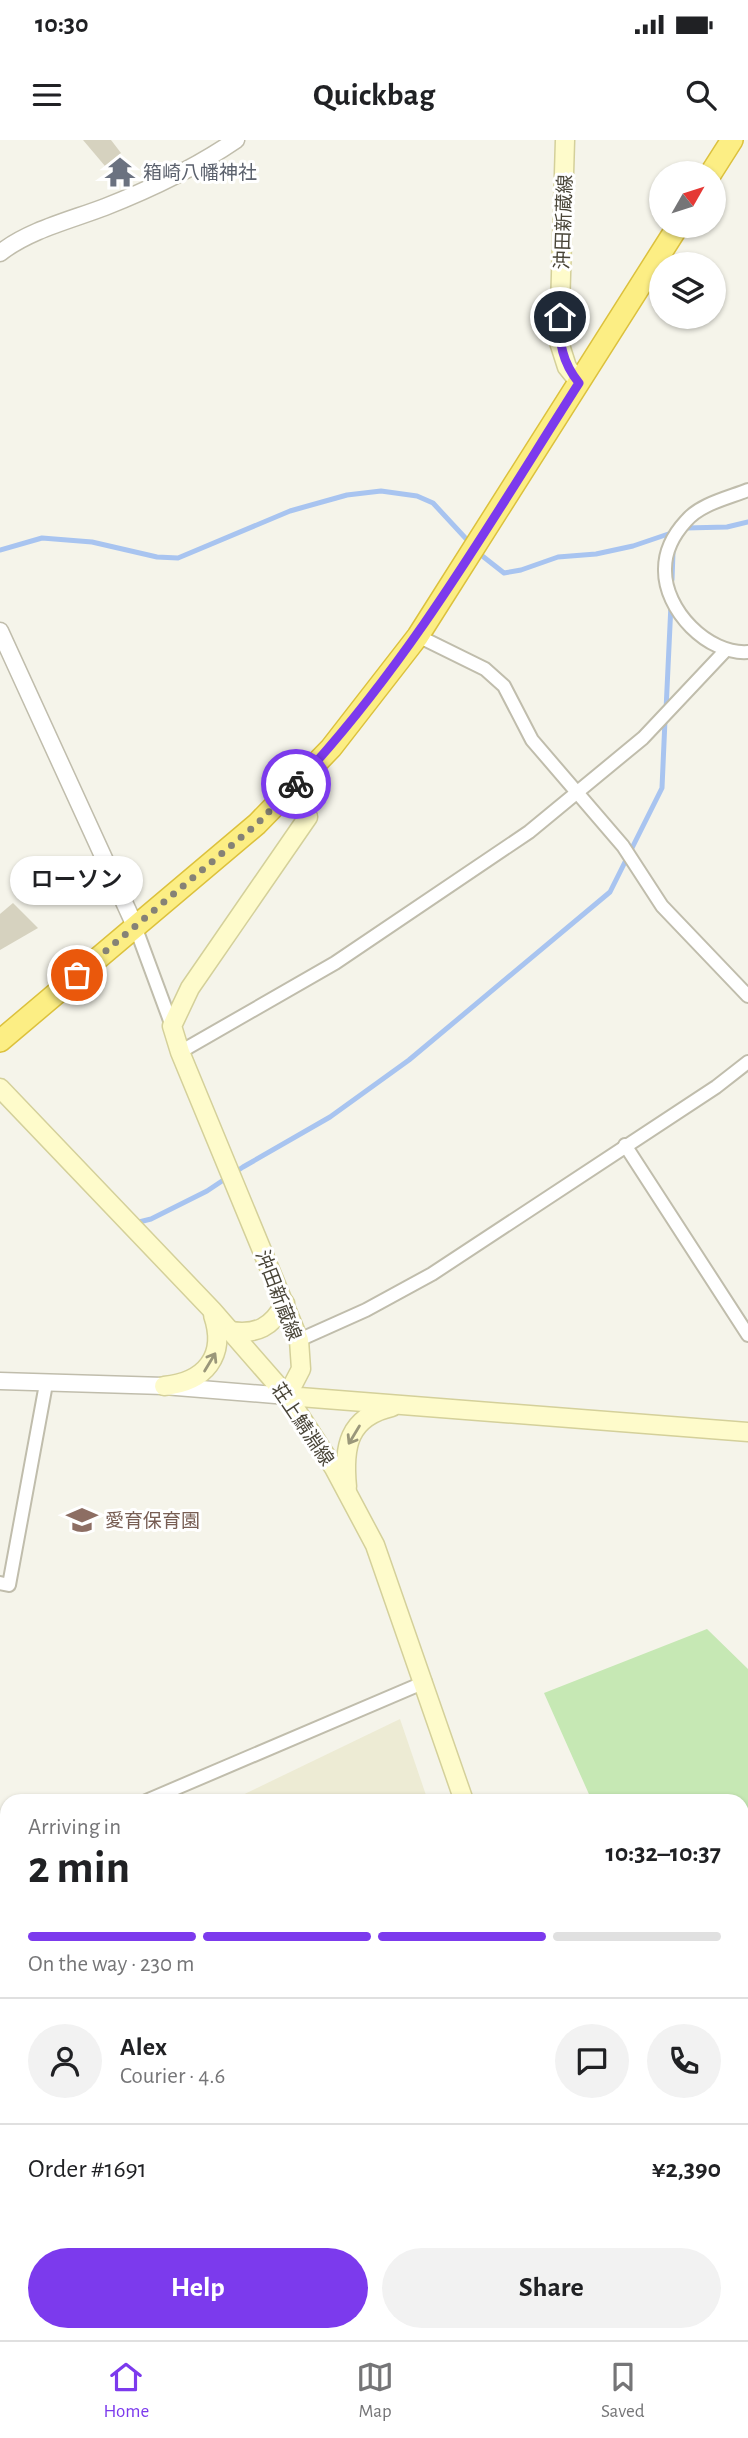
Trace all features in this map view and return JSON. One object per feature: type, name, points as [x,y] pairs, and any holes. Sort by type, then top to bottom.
[{"type":"highway","points":[[719,161],[732,140]]},
{"type":"highway","points":[[0,1041],[257,824],[339,738],[418,636],[670,238]]},
{"type":"main road","name":"沖田新蔵線","points":[[565,140],[559,342],[567,367],[579,383]]},
{"type":"main road","points":[[172,1026],[190,988],[308,817],[288,794]]},
{"type":"main road","name":"沖田新蔵線","points":[[172,1026],[180,1052],[299,1340],[301,1369],[287,1395]]},
{"type":"main road","name":"荘上鯖淵線","points":[[0,1088],[212,1310],[287,1395],[347,1493],[375,1545],[425,1682],[462,1794]]},
{"type":"main road","points":[[230,1331],[257,1331],[277,1318],[285,1303]]},
{"type":"main road","points":[[164,1386],[186,1384],[204,1372],[216,1353],[219,1331],[212,1310]]},
{"type":"main road","points":[[287,1395],[748,1432]]},
{"type":"main road","points":[[347,1493],[344,1454],[355,1430],[376,1411],[403,1405]]},
{"type":"street","points":[[0,253],[33,234],[154,186],[236,140]]},
{"type":"street","points":[[748,490],[708,505],[687,518],[667,551],[665,571],[670,595],[686,621],[725,651],[748,652]]},
{"type":"street","points":[[0,631],[135,926],[172,1026]]},
{"type":"street","points":[[418,636],[485,669],[504,686],[532,740],[623,846],[662,906],[748,996]]},
{"type":"street","points":[[180,1052],[335,963],[529,832],[643,738],[725,651]]},
{"type":"street","points":[[299,1340],[366,1310],[432,1274],[716,1087],[748,1062]]},
{"type":"street","points":[[625,1145],[748,1335]]},
{"type":"street","points":[[0,1381],[164,1386],[287,1395]]},
{"type":"street","points":[[0,1583],[9,1585],[46,1384]]},
{"type":"street","points":[[162,1794],[425,1682]]},
{"type":"shaded area","points":[[400,1719],[426,1794],[245,1794]]},
{"type":"green space","points":[[707,1629],[748,1669],[748,1794],[589,1794],[544,1693]]},
{"type":"building","points":[[83,140],[111,140],[121,153],[105,166]]},
{"type":"building","points":[[13,903],[38,928],[0,950],[0,914]]},
{"type":"waterway","points":[[0,550],[42,538],[92,542],[157,557],[178,558],[290,511],[347,495],[381,491],[417,496],[433,503],[470,543]]},
{"type":"waterway","points":[[476,551],[504,573],[558,557],[596,554],[633,546],[686,528],[727,527],[748,522]]},
{"type":"waterway","points":[[672,580],[673,552]]},
{"type":"waterway","points":[[666,710],[671,604]]},
{"type":"waterway","points":[[135,1223],[151,1219],[207,1191],[330,1117],[409,1060],[610,892],[662,788],[665,720]]},
{"type":"way so far","points":[[77,975],[257,824],[296,784]]},
{"type":"place","name":"箱崎八幡神社","points":[[120,172]]},
{"type":"place","name":"ローソン","points":[[77,975]]},
{"type":"place","name":"愛育保育園","points":[[82,1520]]},
{"type":"route","points":[[296,784],[331,748],[418,636],[579,383],[567,367],[559,342],[560,317]]}]
